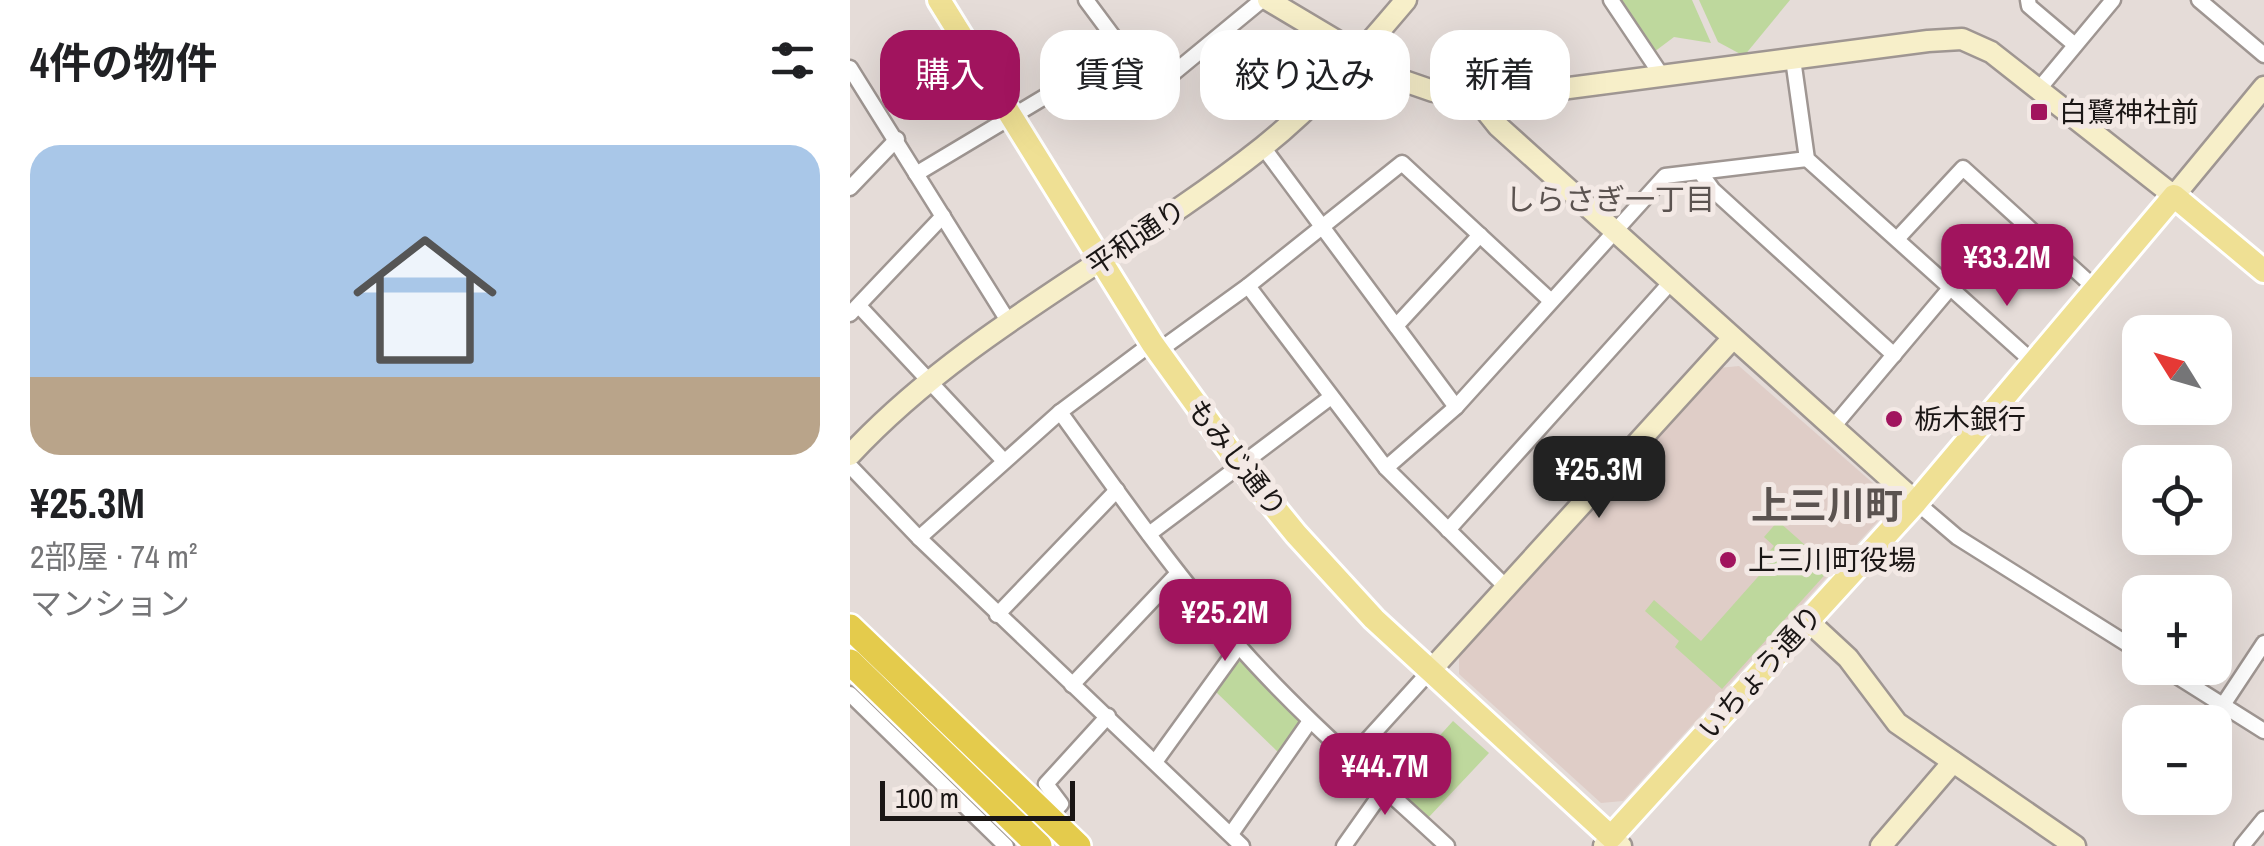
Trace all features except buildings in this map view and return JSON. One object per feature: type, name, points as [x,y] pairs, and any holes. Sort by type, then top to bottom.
[{"type":"highway","points":[[850,627],[1078,846]]},
{"type":"highway","points":[[850,662],[1039,846]]},
{"type":"main road","name":"もみじ通り","points":[[939,0],[958,30]]},
{"type":"main road","name":"もみじ通り","points":[[1016,120],[1155,347],[1240,466],[1328,571],[1612,843]]},
{"type":"main road","points":[[2174,196],[2264,272]]},
{"type":"main road","name":"いちょう通り","points":[[1612,843],[1916,502],[2174,196]]},
{"type":"street","points":[[1086,0],[1108,30]]},
{"type":"street","points":[[1180,68],[1264,0],[1317,30]]},
{"type":"street","name":"平和通り","points":[[1380,30],[1406,0]]},
{"type":"street","points":[[1611,0],[1662,76]]},
{"type":"street","points":[[2028,0],[2029,6],[2076,45]]},
{"type":"street","points":[[2039,89],[2113,0]]},
{"type":"street","points":[[2200,0],[2264,55]]},
{"type":"street","points":[[1570,87],[1962,39],[1991,52],[2174,196]]},
{"type":"street","points":[[1794,59],[1807,160],[2033,362]]},
{"type":"street","points":[[850,68],[1010,324]]},
{"type":"street","name":"いちょう通り","points":[[2174,196],[2264,87]]},
{"type":"street","points":[[916,174],[1002,120]]},
{"type":"street","name":"平和通り","points":[[850,454],[888,414],[930,380],[1264,146],[1291,120]]},
{"type":"street","points":[[1493,120],[1958,537],[2122,641]]},
{"type":"street","points":[[850,188],[897,139]]},
{"type":"street","points":[[1264,146],[1456,406]]},
{"type":"street","points":[[1386,468],[1456,406],[1665,176],[1807,160]]},
{"type":"street","points":[[918,538],[1060,412],[1248,286],[1402,162],[1551,300]]},
{"type":"street","points":[[1897,239],[1964,168],[2095,288]]},
{"type":"street","points":[[1700,172],[1713,190],[1894,355]]},
{"type":"street","points":[[942,216],[854,310],[930,380],[1004,462]]},
{"type":"street","points":[[1396,326],[1480,235]]},
{"type":"street","points":[[1448,530],[1671,282]]},
{"type":"street","points":[[1248,286],[1386,468],[1506,587]]},
{"type":"street","points":[[1834,427],[1951,287]]},
{"type":"street","points":[[1351,758],[1733,338]]},
{"type":"street","points":[[1149,534],[1331,397]]},
{"type":"street","points":[[1060,412],[1178,574],[1238,646],[1310,721],[1447,846]]},
{"type":"street","points":[[850,466],[918,538],[1236,840],[1310,721]]},
{"type":"street","points":[[998,614],[1116,490]]},
{"type":"street","points":[[1072,685],[1178,574]]},
{"type":"street","points":[[1807,620],[1848,658],[1897,723],[2075,846]]},
{"type":"street","points":[[2191,685],[2223,705],[2264,643]]},
{"type":"street","points":[[1155,762],[1238,646]]},
{"type":"street","points":[[850,694],[1004,846]]},
{"type":"street","points":[[2232,710],[2264,730]]},
{"type":"street","points":[[1048,818],[1061,804],[1046,784],[1108,716]]},
{"type":"street","points":[[1881,846],[1953,762]]},
{"type":"street","points":[[1344,846],[1385,788]]},
{"type":"street","points":[[2242,846],[2264,818]]},
{"type":"shaded area","points":[[1739,366],[1882,491],[1886,512],[1623,801],[1601,803],[1459,674],[1459,653],[1719,368]]},
{"type":"green space","points":[[1618,0],[1692,0],[1711,43],[1674,37],[1654,52]]},
{"type":"green space","points":[[1699,0],[1790,0],[1744,56],[1718,42]]},
{"type":"green space","points":[[1778,521],[1831,568],[1722,689],[1675,647],[1679,641],[1645,611],[1654,600],[1701,641],[1772,561],[1766,555],[1774,546],[1764,537]]},
{"type":"green space","points":[[1244,661],[1299,717],[1301,725],[1280,754],[1216,692],[1235,662]]},
{"type":"green space","points":[[1453,721],[1489,753],[1428,818],[1393,787]]},
{"type":"place","name":"白鷺神社前","points":[[2039,112]]},
{"type":"place","name":"栃木銀行","points":[[1894,419]]},
{"type":"place","name":"上三川町役場","points":[[1728,560]]},
{"type":"district","name":"しらさぎ一丁目","points":[[1610,200]]},
{"type":"district","name":"上三川町","points":[[1827,506]]}]
